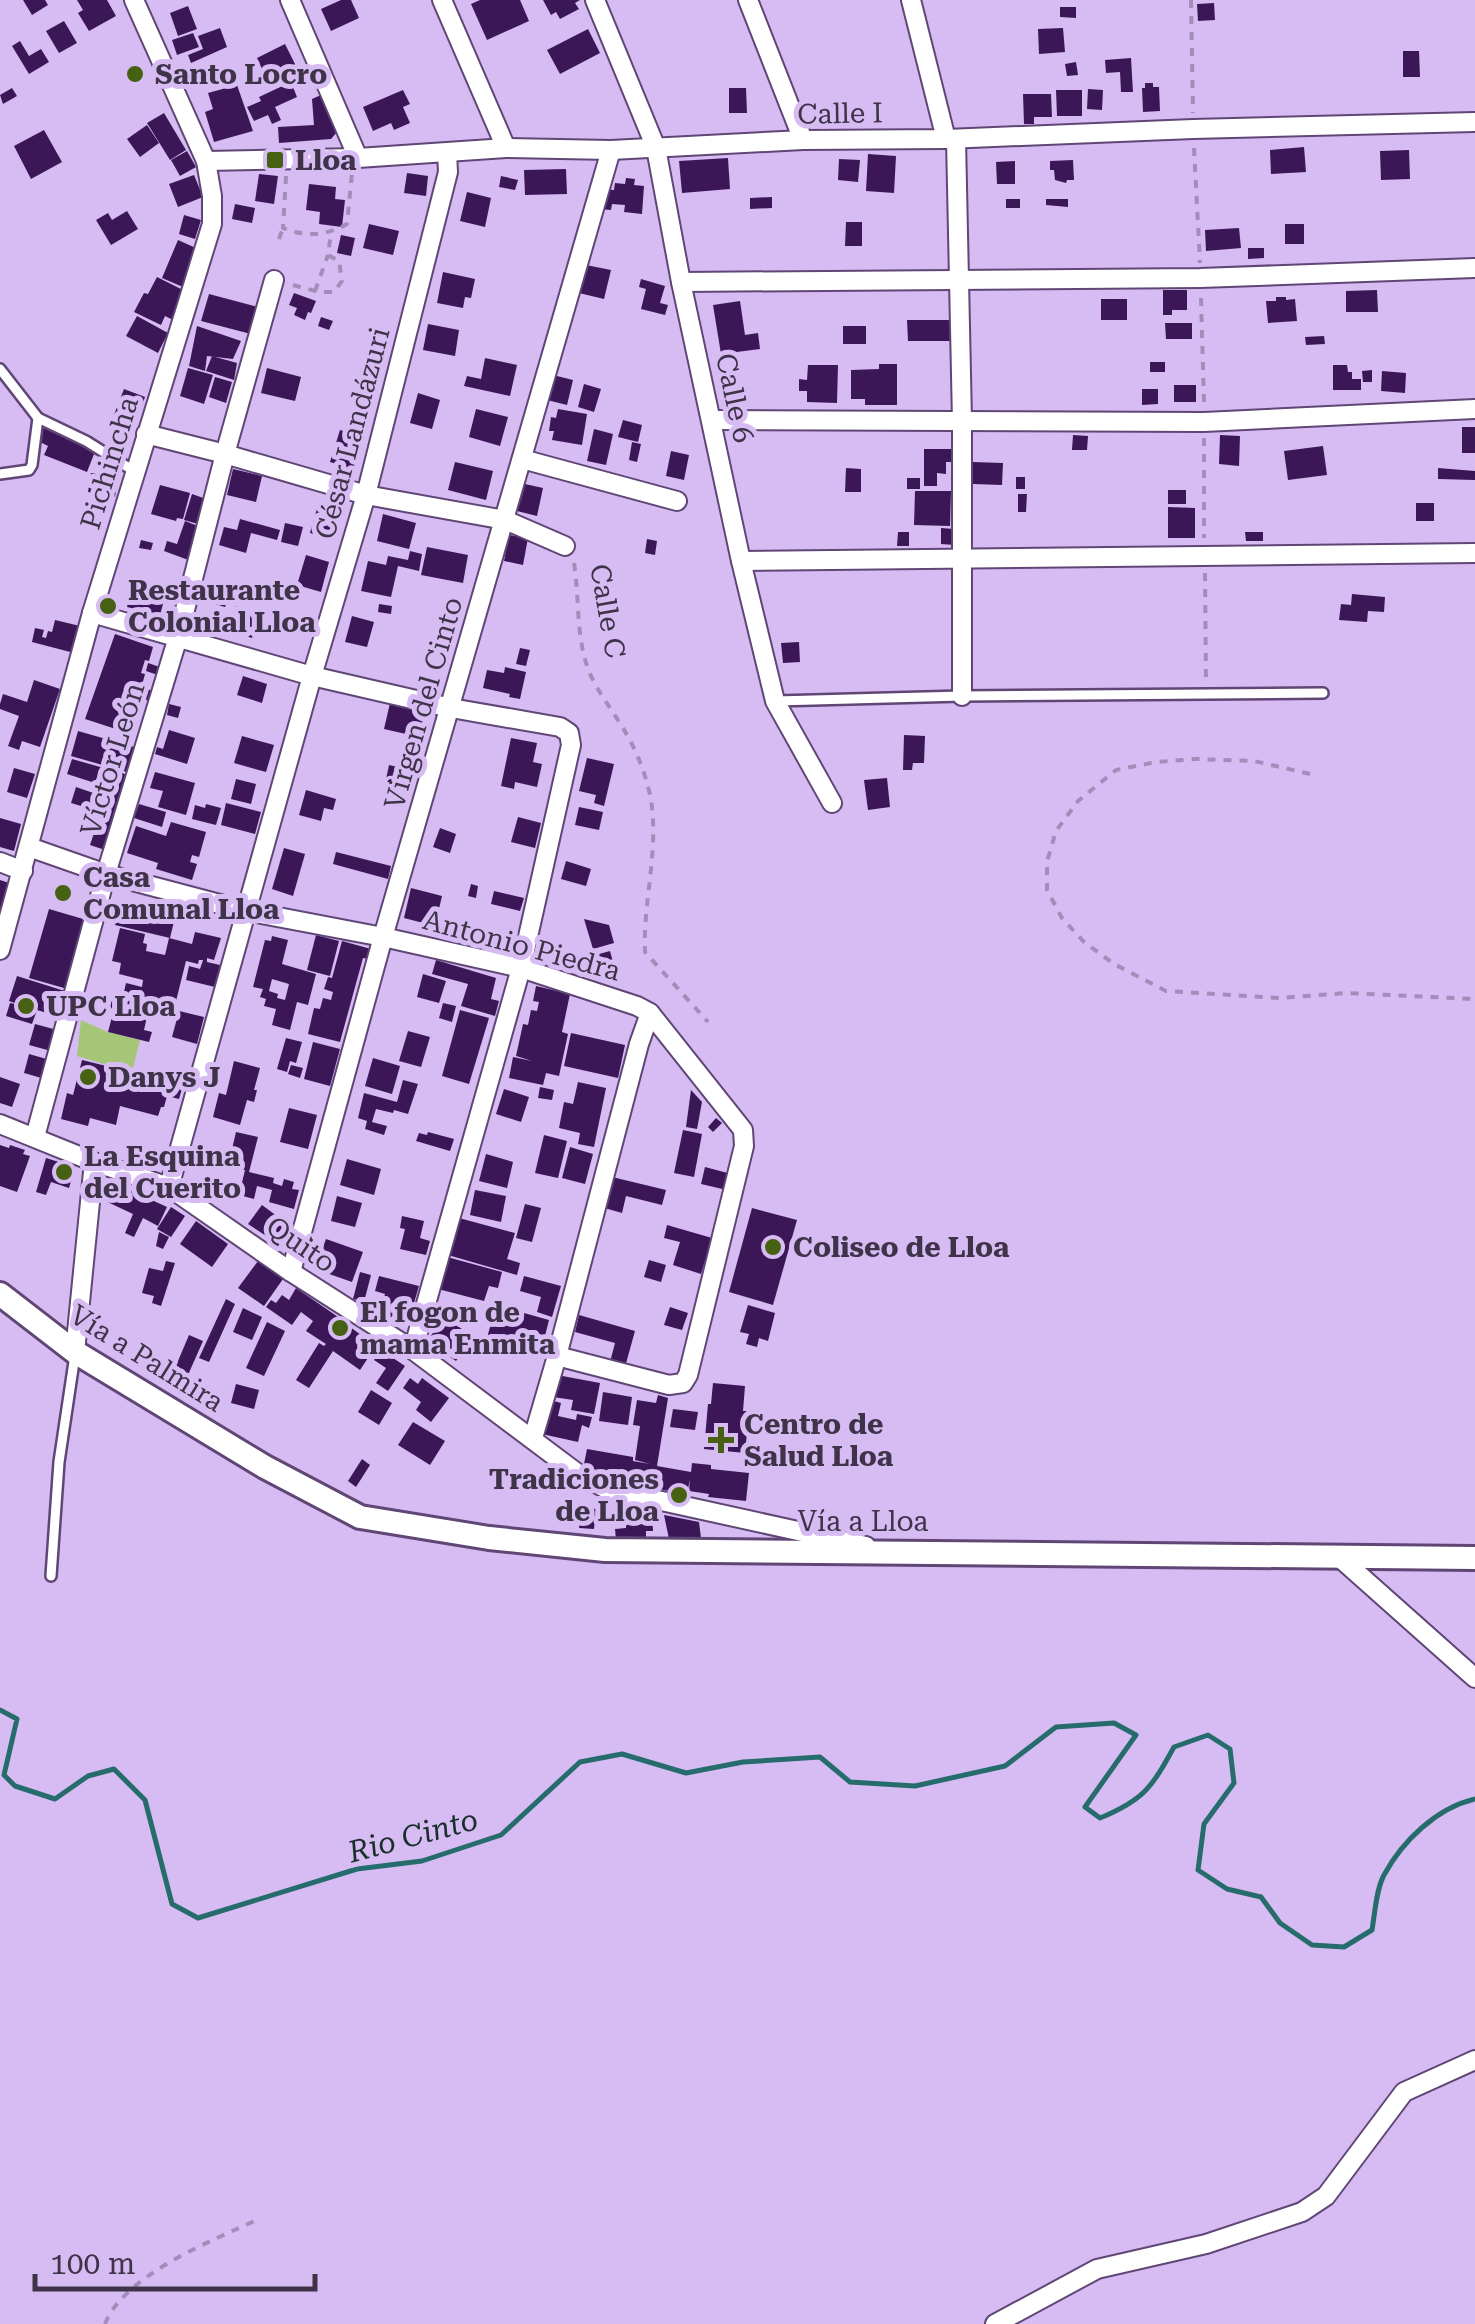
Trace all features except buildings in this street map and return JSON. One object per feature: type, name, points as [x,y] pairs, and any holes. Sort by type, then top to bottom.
[{"type":"street","name":"Pichincha","points":[[0,950],[92,613],[212,224],[206,160],[134,0]]},
{"type":"street","points":[[290,0],[355,158]]},
{"type":"street","points":[[442,0],[506,148]]},
{"type":"street","name":"Calle 6","points":[[595,0],[656,148],[741,561],[775,701],[832,802]]},
{"type":"street","points":[[748,0],[803,140]]},
{"type":"street","points":[[924,0],[911,0],[951,139],[962,421],[962,696]]},
{"type":"street","name":"Calle I","points":[[206,160],[355,158],[506,148],[612,150],[803,140],[1475,122]]},
{"type":"street","name":"Virgen del Cinto","points":[[291,1272],[383,936],[612,150]]},
{"type":"street","name":"César Landázuri","points":[[169,1187],[366,494],[448,172],[447,153]]},
{"type":"street","points":[[681,282],[1200,278],[1475,268]]},
{"type":"street","name":"Víctor León","points":[[35,1138],[106,874],[178,637],[274,280]]},
{"type":"street","points":[[712,420],[1204,422],[1475,409]]},
{"type":"street","name":"Calle C","points":[[146,434],[366,494],[505,520],[565,546]]},
{"type":"street","points":[[522,459],[677,501]]},
{"type":"street","points":[[741,561],[1475,552]]},
{"type":"street","points":[[92,613],[312,676],[451,708],[560,727],[569,733],[571,745],[520,968],[413,1350]]},
{"type":"street","name":"Antonio Piedra","points":[[29,848],[106,874],[246,911],[383,936],[520,968],[650,1013]]},
{"type":"street","points":[[0,862],[23,870]]},
{"type":"street","points":[[532,1438],[558,1356],[650,1013]]},
{"type":"street","points":[[558,1356],[670,1384],[683,1383],[688,1375],[744,1146],[743,1130],[650,1013]]},
{"type":"street","name":"Quito","points":[[0,1124],[169,1187],[413,1350],[577,1473],[607,1489],[891,1551]]},
{"type":"street","points":[[75,1352],[94,1162]]},
{"type":"street","name":"Vía a Palmira","points":[[0,1294],[75,1352],[264,1467]]},
{"type":"street","name":"Vía a Lloa","points":[[264,1467],[360,1517],[488,1538],[605,1550],[1475,1558]]},
{"type":"street","points":[[1338,1557],[1475,1678]]},
{"type":"street","points":[[995,2324],[1097,2268],[1206,2244],[1302,2212],[1326,2196],[1404,2092],[1475,2060]]},
{"type":"lane","points":[[0,368],[38,418],[86,440],[135,471]]},
{"type":"lane","points":[[0,474],[29,470],[38,418]]},
{"type":"lane","points":[[775,701],[1323,693]]},
{"type":"lane","points":[[51,1576],[58,1462],[75,1352]]},
{"type":"path","points":[[1190,0],[1204,422],[1206,693]]},
{"type":"path","points":[[284,228],[297,234],[331,233],[347,224],[355,158]]},
{"type":"path","points":[[279,239],[284,228],[287,160]]},
{"type":"path","points":[[314,290],[328,255],[331,233]]},
{"type":"path","points":[[274,280],[334,292],[342,281],[339,261],[328,255]]},
{"type":"path","name":"Calle C","points":[[565,546],[574,565],[579,635],[590,674],[642,767],[650,798],[654,838],[644,952],[708,1022]]},
{"type":"path","points":[[1310,774],[1254,762],[1196,759],[1116,770],[1078,801],[1056,831],[1047,862],[1047,890],[1062,918],[1084,941],[1114,964],[1166,992],[1279,998],[1347,993],[1475,999]]},
{"type":"path","points":[[105,2324],[110,2312],[151,2272],[259,2219]]},
{"type":"green space","points":[[81,1020],[140,1040],[132,1072],[77,1056]]},
{"type":"waterway","name":"Rio Cinto","points":[[0,1710],[17,1719],[4,1775],[15,1786],[55,1799],[88,1776],[114,1769],[145,1800],[172,1904],[198,1918],[357,1869],[422,1861],[501,1835],[580,1762],[622,1754],[686,1773],[743,1762],[820,1757],[850,1782],[915,1786],[1005,1766],[1056,1727],[1114,1723],[1136,1735],[1085,1807],[1100,1818],[1127,1805],[1153,1782],[1174,1747],[1208,1735],[1230,1749],[1234,1783],[1204,1824],[1198,1870],[1227,1889],[1261,1897],[1280,1923],[1312,1945],[1344,1947],[1372,1930],[1381,1881],[1411,1838],[1447,1810],[1475,1799]]},
{"type":"place","name":"Santo Locro","points":[[135,74]]},
{"type":"place","name":"Lloa","points":[[275,160]]},
{"type":"place","name":"Restaurante Colonial Lloa","points":[[108,606]]},
{"type":"place","name":"Casa Comunal Lloa","points":[[63,893]]},
{"type":"place","name":"UPC Lloa","points":[[26,1006]]},
{"type":"place","name":"Danys J","points":[[88,1077]]},
{"type":"place","name":"La Esquina del Cuerito","points":[[64,1172]]},
{"type":"place","name":"Coliseo de Lloa","points":[[773,1247]]},
{"type":"place","name":"El fogon de mama Enmita","points":[[340,1328]]},
{"type":"place","name":"Centro de Salud Lloa","points":[[721,1440]]},
{"type":"place","name":"Tradiciones de Lloa","points":[[679,1495]]}]
